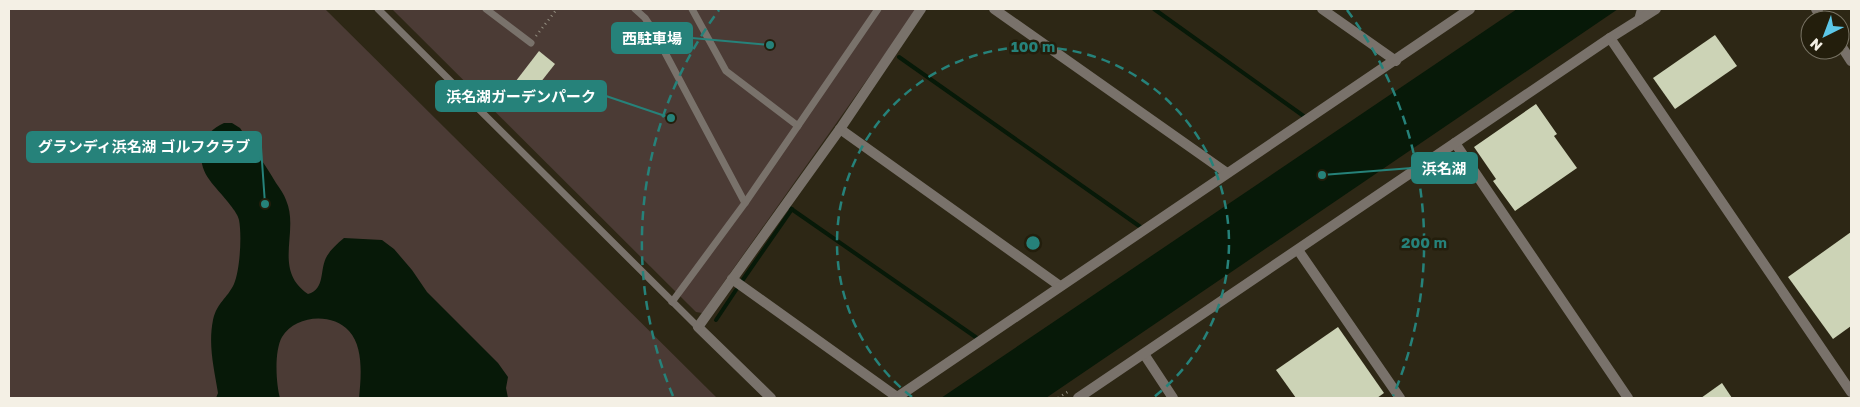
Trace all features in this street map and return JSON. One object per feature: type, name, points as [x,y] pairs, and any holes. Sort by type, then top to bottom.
[{"type":"street","points":[[771,398],[698,327],[840,129],[921,9]]},
{"type":"street","points":[[994,9],[1227,173]]},
{"type":"street","points":[[1322,9],[1396,61]]},
{"type":"street","points":[[732,279],[896,398],[1227,173],[1396,61],[1470,9]]},
{"type":"street","points":[[1639,20],[1642,9]]},
{"type":"street","points":[[1078,398],[1610,38],[1656,9]]},
{"type":"street","points":[[1610,38],[1851,392]]},
{"type":"street","points":[[840,129],[1060,286]]},
{"type":"street","points":[[1454,143],[1628,398]]},
{"type":"street","points":[[1298,250],[1400,398]]},
{"type":"street","points":[[1144,354],[1173,398]]},
{"type":"lane","points":[[378,9],[698,327]]},
{"type":"lane","points":[[486,9],[531,43]]},
{"type":"lane","points":[[635,9],[645,18],[652,30],[745,203]]},
{"type":"lane","points":[[692,9],[726,70],[798,126]]},
{"type":"lane","points":[[672,302],[745,203],[878,9]]},
{"type":"path","points":[[531,43],[557,9]]},
{"type":"shaded area","points":[[9,9],[325,9],[717,398],[9,398]]},
{"type":"shaded area","points":[[392,9],[917,9],[702,313],[696,312]]},
{"type":"shaded area","points":[[1517,9],[1618,9],[1046,398],[941,398]]},
{"type":"shaded area","points":[[224,123],[232,123],[240,128],[285,198],[290,225],[289,262],[291,273],[297,284],[308,294],[314,291],[320,283],[327,256],[344,238],[382,240],[394,249],[427,292],[498,363],[508,377],[506,388],[508,398],[359,398],[360,363],[354,338],[342,325],[324,319],[314,319],[304,320],[296,324],[288,330],[279,343],[276,368],[280,398],[216,398],[218,393],[211,338],[213,320],[217,309],[236,278],[240,252],[240,226],[236,213],[205,173],[201,157],[203,143],[207,136],[216,127]]},
{"type":"building","points":[[1715,35],[1737,66],[1675,109],[1653,78]]},
{"type":"building","points":[[539,51],[555,64],[518,111],[502,99]]},
{"type":"building","points":[[1536,104],[1557,134],[1554,136],[1577,168],[1515,211],[1493,181],[1496,179],[1474,147]]},
{"type":"building","points":[[1851,232],[1851,326],[1833,339],[1788,277]]},
{"type":"building","points":[[1338,327],[1384,393],[1377,398],[1296,398],[1276,370]]},
{"type":"building","points":[[1722,383],[1732,398],[1701,398]]},
{"type":"waterway","points":[[1154,9],[1305,117]]},
{"type":"waterway","points":[[899,57],[1142,228]]},
{"type":"waterway","points":[[790,208],[977,338]]},
{"type":"waterway","points":[[742,281],[792,209]]},
{"type":"waterway","points":[[716,320],[736,290]]},
{"type":"place","name":"西駐車場","points":[[770,45]]},
{"type":"place","name":"浜名湖ガーデンパーク","points":[[671,118]]},
{"type":"place","name":"浜名湖","points":[[1322,175]]},
{"type":"place","name":"グランディ浜名湖 ゴルフクラブ","points":[[265,204]]}]
